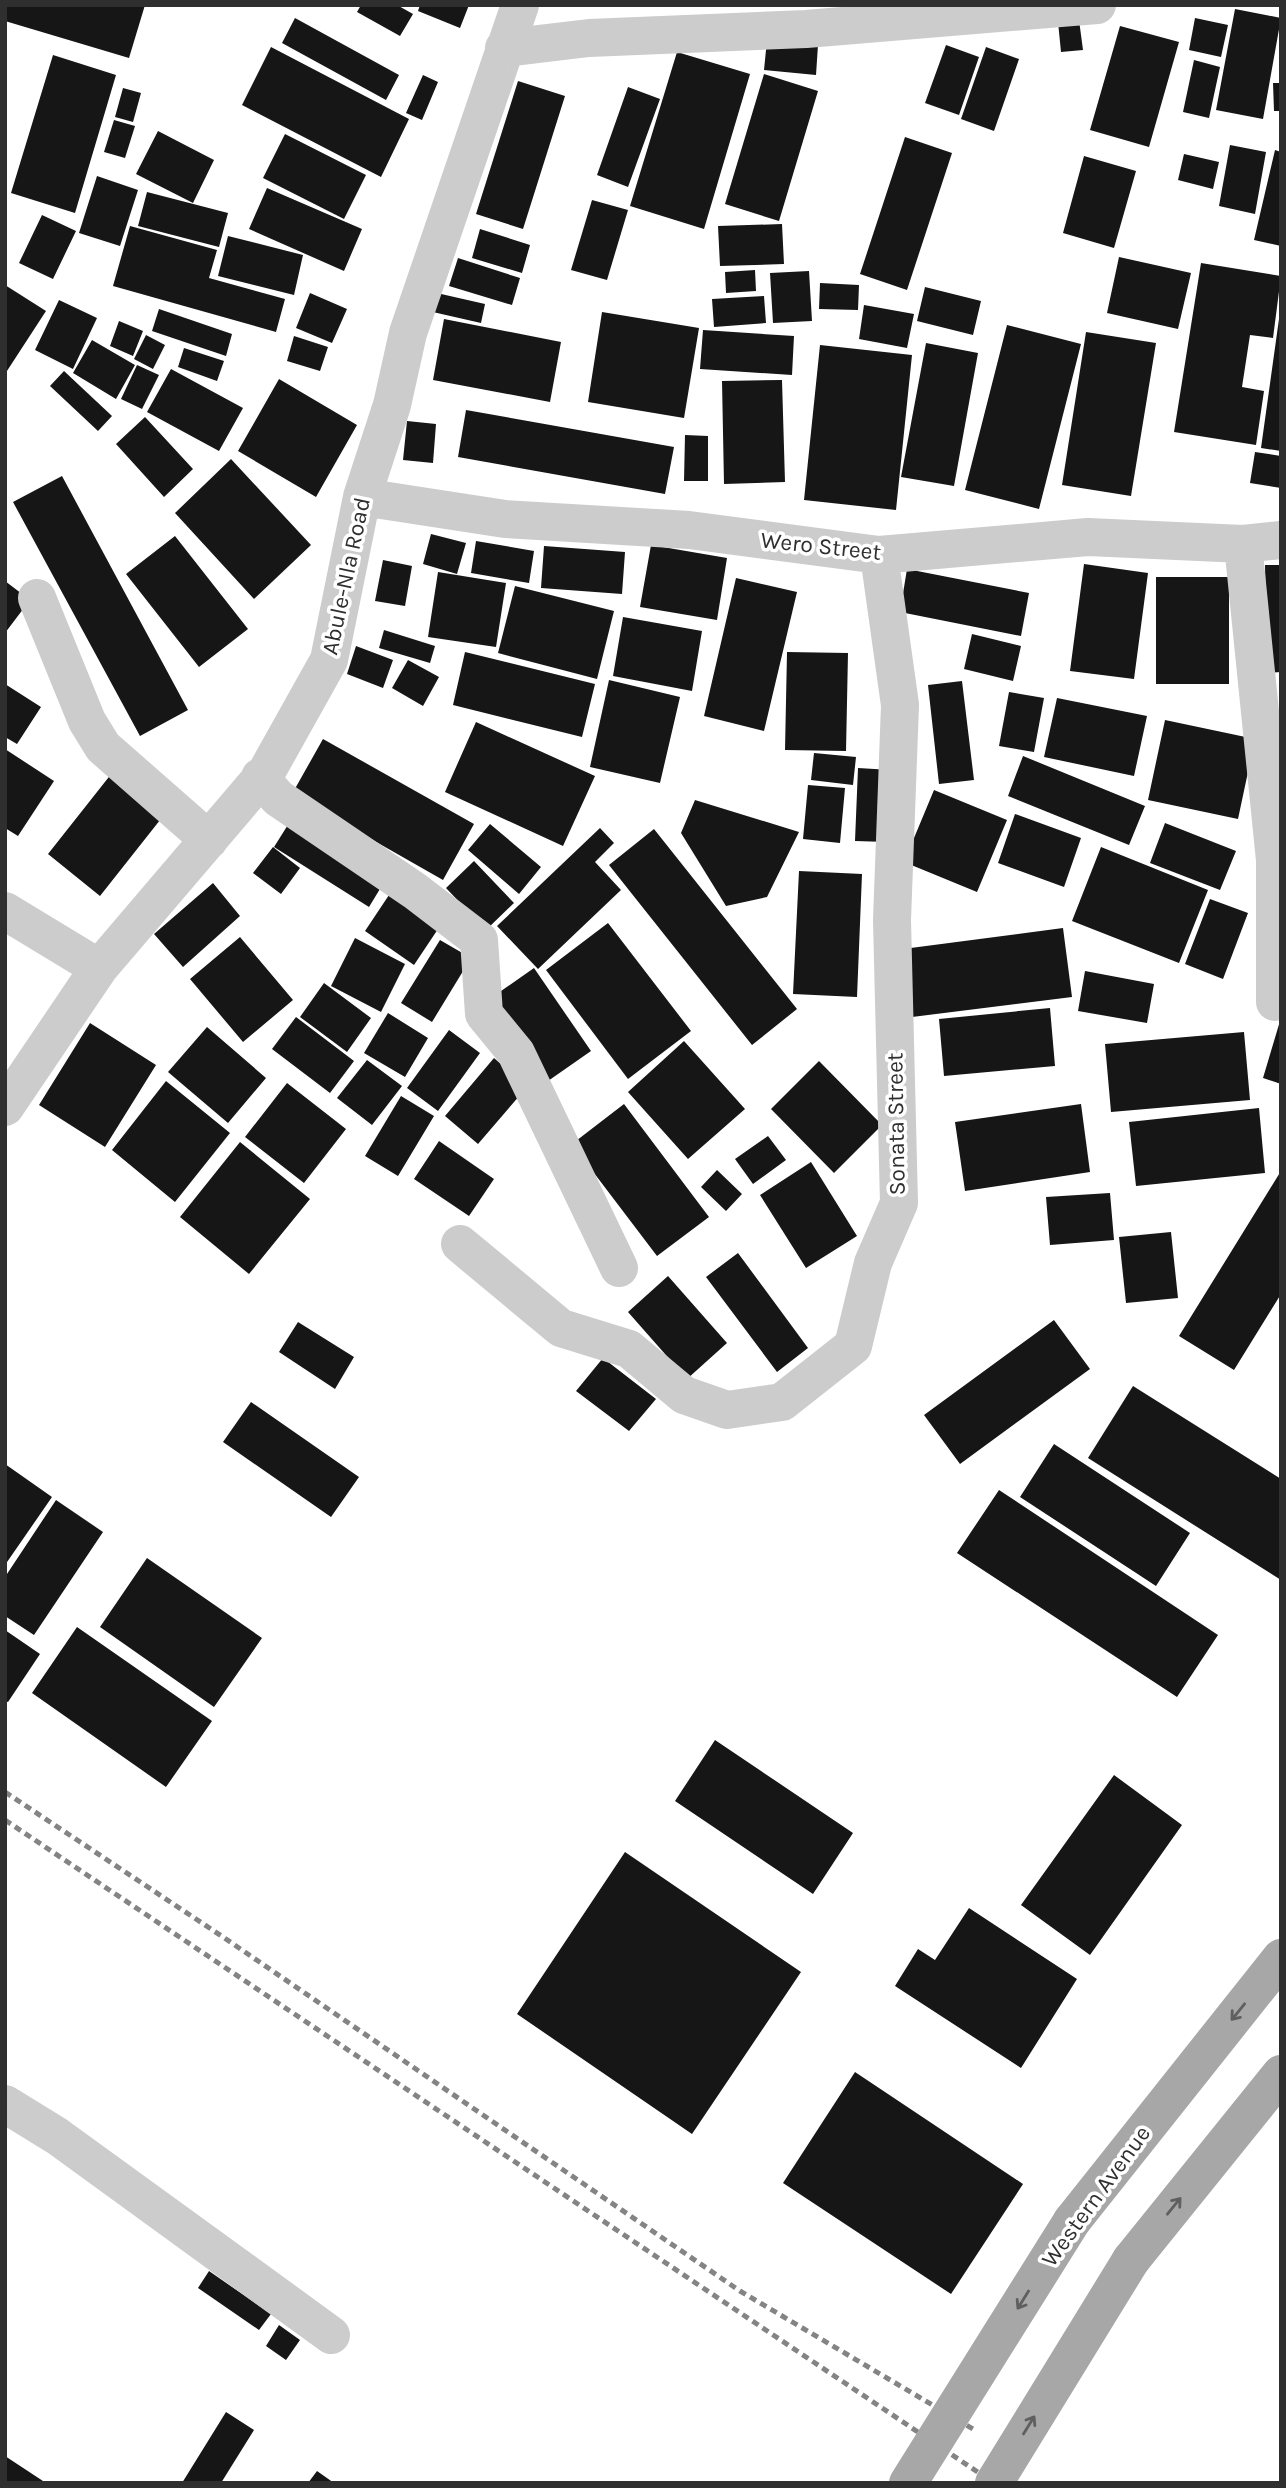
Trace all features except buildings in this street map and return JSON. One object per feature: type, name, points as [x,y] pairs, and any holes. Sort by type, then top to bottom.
[{"type":"main road","name":"Western Avenue","points":[[908,2483],[1072,2221],[1281,1958]]},
{"type":"main road","points":[[994,2483],[1131,2259],[1281,2074]]},
{"type":"street","name":"Abule-Nla Road","points":[[5,1107],[99,968],[267,771],[329,660],[362,497],[392,405],[408,333],[520,5]]},
{"type":"street","points":[[504,48],[589,38],[806,29],[1097,5]]},
{"type":"street","name":"Wero Street","points":[[362,497],[505,519],[689,530],[879,555],[1088,537],[1243,544],[1281,540]]},
{"type":"street","points":[[1243,544],[1275,860],[1275,1002]]},
{"type":"street","name":"Sonata Street","points":[[460,1244],[561,1328],[629,1349],[684,1395],[727,1410],[782,1402],[853,1346],[873,1264],[899,1203],[892,920],[900,705],[879,555]]},
{"type":"street","points":[[37,597],[87,721],[103,747],[209,840]]},
{"type":"street","points":[[260,777],[278,798],[415,891],[479,940],[484,1014],[516,1053],[619,1268]]},
{"type":"street","points":[[5,911],[99,968]]},
{"type":"street","points":[[5,2104],[57,2136],[331,2334]]},
{"type":"railway","points":[[5,1792],[223,1937],[740,2291],[973,2429]]},
{"type":"railway","points":[[5,1820],[994,2483]]}]
